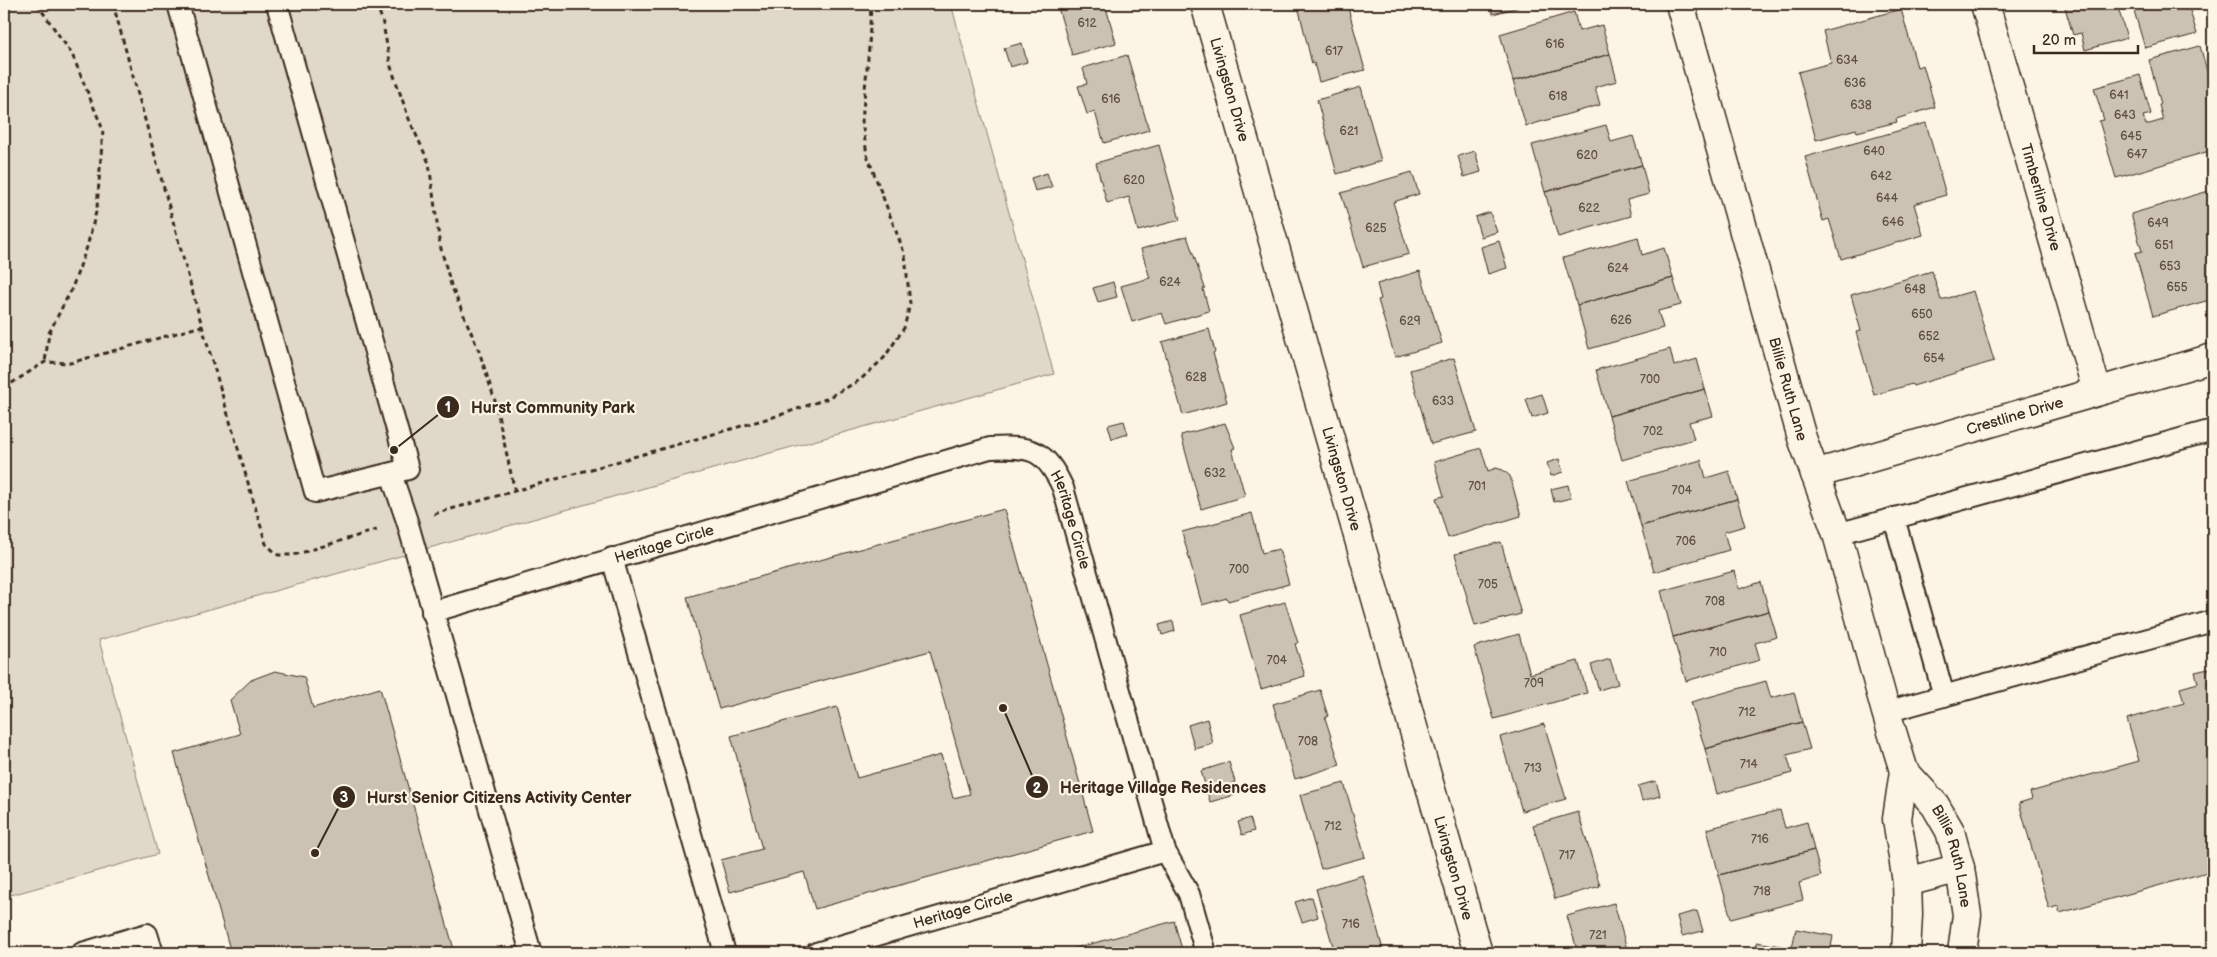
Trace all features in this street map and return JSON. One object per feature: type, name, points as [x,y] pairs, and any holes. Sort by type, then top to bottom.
[{"type":"street","name":"Livingston Drive","points":[[1205,4],[1478,953]]},
{"type":"street","name":"Billie Ruth Lane","points":[[1680,4],[1802,438],[1837,534],[1904,771],[1897,819],[1906,882],[1908,914],[1906,953]]},
{"type":"street","name":"Timberline Drive","points":[[1985,4],[2097,391]]},
{"type":"street","name":"Crestline Drive","points":[[1814,474],[2213,358]]},
{"type":"street","name":"Billie Ruth Lane","points":[[1904,771],[1935,805],[1950,831],[1960,868],[1967,915],[1962,953]]},
{"type":"street","points":[[1906,882],[1960,868]]},
{"type":"lane","points":[[178,4],[315,492],[408,469],[277,4]]},
{"type":"lane","points":[[1837,534],[2213,430]]},
{"type":"lane","name":"Heritage Circle","points":[[432,612],[990,448],[1018,447],[1038,453],[1054,468],[1063,488],[1165,852],[816,953]]},
{"type":"lane","points":[[391,474],[407,521],[531,953]]},
{"type":"lane","points":[[1894,518],[1944,696]]},
{"type":"lane","points":[[612,558],[725,953]]},
{"type":"lane","points":[[1886,712],[2213,621]]},
{"type":"lane","points":[[1165,852],[1189,894],[1206,953]]},
{"type":"lane","points":[[82,953],[148,934],[153,953]]},
{"type":"path","points":[[37,4],[72,54],[103,130],[97,208],[87,247],[72,288],[49,333],[44,362]]},
{"type":"path","points":[[377,4],[383,24],[391,68],[409,119],[429,163],[440,245],[451,285],[462,316],[479,351],[495,401],[515,492],[780,415],[826,399],[860,380],[884,358],[904,328],[910,304],[905,255],[866,155],[862,121],[870,47],[871,4]]},
{"type":"path","points":[[4,388],[44,362],[70,363],[202,326]]},
{"type":"shaded area","points":[[4,4],[951,4],[1054,374],[99,640],[158,854],[4,897]]},
{"type":"building","points":[[1057,4],[1105,4],[1116,43],[1072,55]]},
{"type":"building","points":[[1306,4],[1347,4],[1365,70],[1319,82],[1314,63],[1312,64],[1298,6]]},
{"type":"building","points":[[1490,4],[1530,4],[1493,14]]},
{"type":"building","points":[[2064,4],[2117,4],[2127,38],[2085,50],[2081,33],[2073,35]]},
{"type":"building","points":[[2132,4],[2188,4],[2197,34],[2145,48]]},
{"type":"building","points":[[1901,9],[1917,67],[1923,65],[1935,107],[1896,119],[1897,122],[1857,132],[1856,129],[1816,140],[1798,72],[1831,63],[1823,31]]},
{"type":"building","points":[[1574,12],[1579,31],[1602,25],[1610,54],[1513,81],[1500,34]]},
{"type":"building","points":[[1022,43],[1027,62],[1010,67],[1004,48]]},
{"type":"building","points":[[2200,46],[2213,92],[2213,150],[2116,178],[2099,121],[2104,120],[2094,88],[2140,75],[2151,114],[2143,116],[2146,125],[2163,120],[2159,105],[2161,104],[2149,60]]},
{"type":"building","points":[[1610,54],[1617,81],[1595,87],[1600,105],[1526,126],[1513,81]]},
{"type":"building","points":[[1127,55],[1149,130],[1104,143],[1095,112],[1087,114],[1078,86],[1087,84],[1083,68]]},
{"type":"building","points":[[1361,87],[1381,161],[1337,174],[1317,100]]},
{"type":"building","points":[[1926,123],[1946,195],[1914,204],[1923,235],[1841,259],[1829,219],[1823,221],[1805,157]]},
{"type":"building","points":[[1606,125],[1611,142],[1633,136],[1642,165],[1545,192],[1532,145]]},
{"type":"building","points":[[1159,145],[1180,220],[1138,231],[1129,197],[1107,203],[1096,163]]},
{"type":"building","points":[[1475,151],[1481,172],[1464,177],[1458,156]]},
{"type":"building","points":[[1642,165],[1649,194],[1627,200],[1631,216],[1558,237],[1545,192]]},
{"type":"building","points":[[1412,172],[1419,194],[1393,202],[1409,254],[1363,267],[1341,193]]},
{"type":"building","points":[[1047,173],[1052,187],[1035,191],[1031,178]]},
{"type":"building","points":[[2212,190],[2213,299],[2153,316],[2135,253],[2142,251],[2131,214]]},
{"type":"building","points":[[1490,212],[1497,232],[1481,237],[1475,217]]},
{"type":"building","points":[[1187,236],[1205,288],[1203,289],[1209,311],[1166,324],[1162,313],[1132,322],[1121,286],[1150,278],[1141,249]]},
{"type":"building","points":[[1638,237],[1642,255],[1664,248],[1673,278],[1577,305],[1563,258]]},
{"type":"building","points":[[1499,241],[1507,268],[1488,274],[1481,247]]},
{"type":"building","points":[[1420,271],[1442,343],[1395,357],[1378,300],[1381,299],[1377,284]]},
{"type":"building","points":[[1932,271],[1941,300],[1973,291],[1994,361],[1913,386],[1912,384],[1874,395],[1856,332],[1861,331],[1851,295]]},
{"type":"building","points":[[1673,278],[1681,305],[1658,311],[1663,328],[1589,349],[1577,305]]},
{"type":"building","points":[[1113,282],[1117,297],[1098,302],[1093,288]]},
{"type":"building","points":[[1209,329],[1215,352],[1213,353],[1227,402],[1183,415],[1162,342]]},
{"type":"building","points":[[1670,349],[1674,366],[1697,359],[1705,389],[1609,416],[1596,370]]},
{"type":"building","points":[[1454,358],[1476,432],[1431,444],[1410,370]]},
{"type":"building","points":[[1705,389],[1713,416],[1689,422],[1694,439],[1622,460],[1609,416]]},
{"type":"building","points":[[1542,394],[1548,413],[1532,418],[1526,399]]},
{"type":"building","points":[[1124,421],[1128,434],[1112,439],[1108,425]]},
{"type":"building","points":[[1225,423],[1235,448],[1232,449],[1245,496],[1201,509],[1181,435]]},
{"type":"building","points":[[1481,448],[1488,471],[1496,468],[1503,470],[1510,476],[1521,516],[1448,538],[1436,498],[1444,496],[1434,462]]},
{"type":"building","points":[[1559,459],[1563,472],[1551,476],[1547,463]]},
{"type":"building","points":[[1701,460],[1706,478],[1729,471],[1737,499],[1641,526],[1628,481]]},
{"type":"building","points":[[1568,485],[1571,498],[1554,502],[1551,489]]},
{"type":"building","points":[[1737,499],[1745,526],[1724,532],[1729,550],[1654,572],[1641,526]]},
{"type":"building","points":[[1004,509],[1093,831],[815,909],[804,872],[730,892],[721,860],[762,849],[731,736],[837,707],[857,778],[941,755],[953,798],[970,794],[930,651],[719,709],[687,597]]},
{"type":"building","points":[[1252,513],[1262,553],[1279,549],[1289,584],[1228,601],[1227,598],[1202,605],[1182,532]]},
{"type":"building","points":[[1501,542],[1521,614],[1475,626],[1455,554]]},
{"type":"building","points":[[1734,571],[1739,589],[1761,582],[1769,611],[1673,637],[1661,591]]},
{"type":"building","points":[[1285,602],[1298,643],[1295,644],[1305,676],[1261,689],[1240,615]]},
{"type":"building","points":[[1769,611],[1777,637],[1755,643],[1760,660],[1686,681],[1673,637]]},
{"type":"building","points":[[1173,621],[1175,631],[1162,635],[1159,625]]},
{"type":"building","points":[[1519,634],[1530,674],[1578,661],[1587,693],[1494,719],[1474,647]]},
{"type":"building","points":[[1610,659],[1618,684],[1599,690],[1591,665]]},
{"type":"building","points":[[2213,668],[2213,879],[2211,871],[2060,913],[2058,906],[2049,909],[2019,803],[2032,799],[2030,792],[2139,761],[2127,719],[2184,703],[2180,688],[2198,683],[2195,672]]},
{"type":"building","points":[[275,671],[304,677],[313,708],[380,688],[455,953],[231,953],[174,753],[240,734],[230,700],[251,680]]},
{"type":"building","points":[[1766,681],[1771,698],[1794,692],[1802,722],[1705,749],[1691,702]]},
{"type":"building","points":[[1320,690],[1328,716],[1325,718],[1340,765],[1295,779],[1273,704]]},
{"type":"building","points":[[1207,719],[1213,744],[1195,749],[1188,725]]},
{"type":"building","points":[[1802,722],[1810,749],[1787,755],[1792,773],[1717,794],[1705,749]]},
{"type":"building","points":[[1544,724],[1566,799],[1522,811],[1500,737]]},
{"type":"building","points":[[1229,762],[1235,782],[1232,783],[1235,795],[1210,802],[1201,771]]},
{"type":"building","points":[[1656,781],[1660,796],[1642,801],[1638,786]]},
{"type":"building","points":[[1344,783],[1365,857],[1321,869],[1300,795]]},
{"type":"building","points":[[1780,810],[1785,828],[1807,822],[1814,850],[1719,875],[1707,829]]},
{"type":"building","points":[[1578,812],[1600,886],[1555,899],[1533,825]]},
{"type":"building","points":[[1250,818],[1254,831],[1242,835],[1238,822]]},
{"type":"building","points":[[1814,850],[1821,876],[1799,883],[1803,900],[1731,919],[1719,875]]},
{"type":"building","points":[[1363,875],[1383,950],[1371,953],[1335,953],[1316,889]]},
{"type":"building","points":[[1312,897],[1318,917],[1302,922],[1295,902]]},
{"type":"building","points":[[1614,903],[1628,953],[1578,953],[1567,916]]},
{"type":"building","points":[[1697,911],[1703,931],[1682,936],[1677,916]]},
{"type":"building","points":[[1174,921],[1183,953],[1058,953]]},
{"type":"building","points":[[1796,929],[1833,936],[1830,953],[1755,953],[1757,942],[1792,948]]},
{"type":"place","name":"Hurst Community Park","points":[[394,450]]},
{"type":"place","name":"Heritage Village Residences","points":[[1003,708]]},
{"type":"place","name":"Hurst Senior Citizens Activity Center","points":[[315,853]]}]
